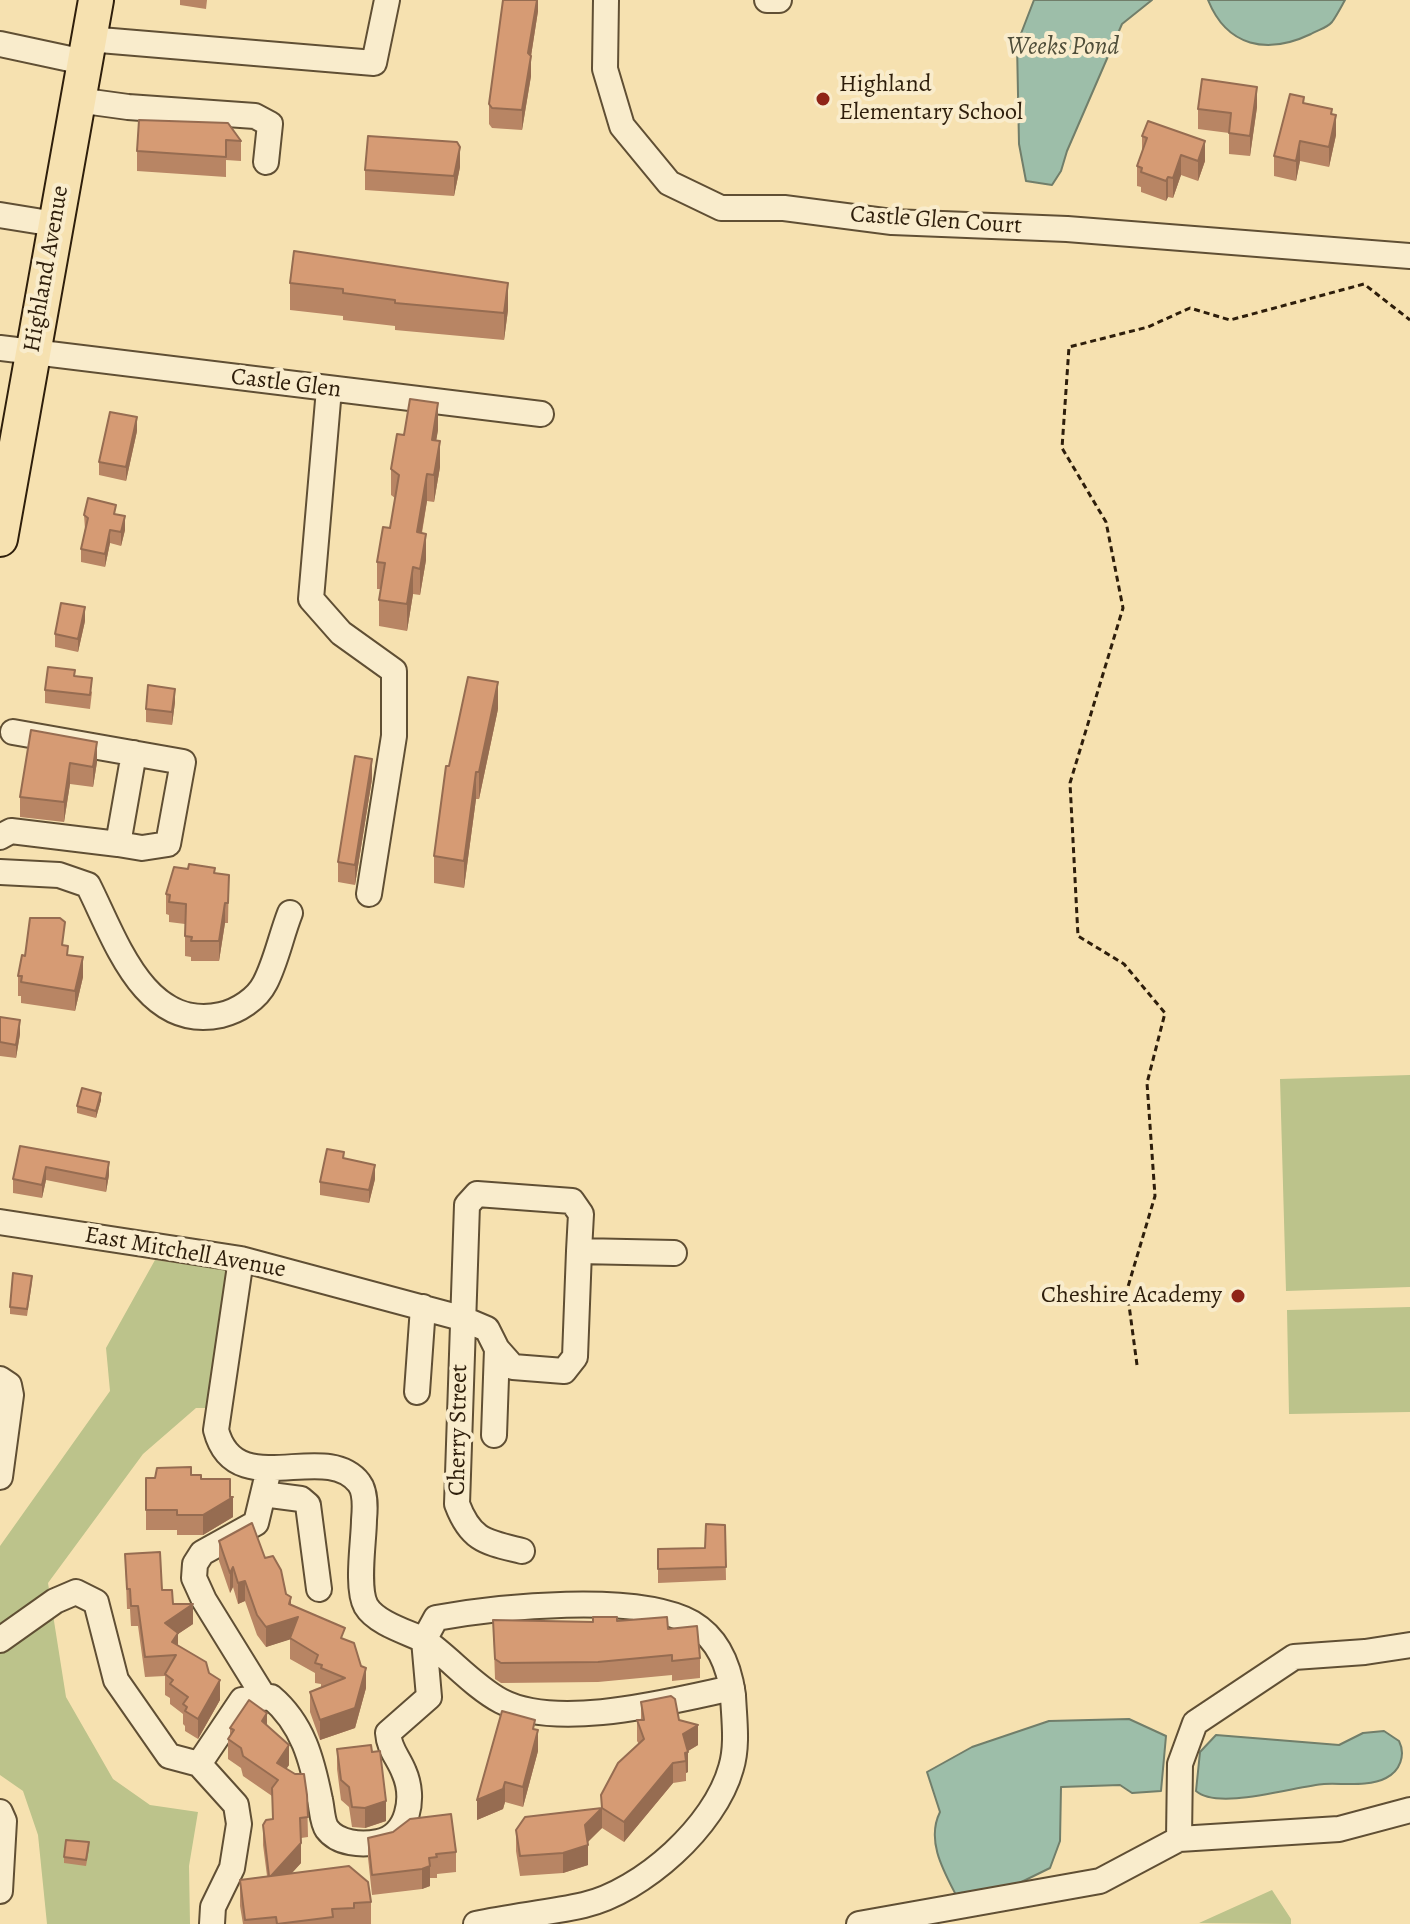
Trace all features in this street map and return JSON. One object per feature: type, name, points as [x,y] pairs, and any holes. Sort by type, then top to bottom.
[{"type":"highway","name":"Highland Avenue","points":[[0,539],[16,351],[55,224],[96,0]]},
{"type":"street","points":[[0,44],[86,51],[374,63],[387,0]]},
{"type":"street","name":"Castle Glen Court","points":[[606,0],[605,69],[622,126],[669,183],[721,208],[784,208],[892,222],[1067,229],[1410,256]]},
{"type":"street","points":[[767,0],[779,0]]},
{"type":"street","points":[[77,100],[128,107],[255,116],[270,124],[266,162]]},
{"type":"street","points":[[0,215],[55,224]]},
{"type":"street","name":"Castle Glen","points":[[16,351],[541,414]]},
{"type":"street","points":[[329,389],[311,599],[341,633],[394,671],[394,736],[369,894]]},
{"type":"street","points":[[0,837],[11,831],[142,848],[168,844],[183,762],[4,731]]},
{"type":"street","points":[[118,844],[134,753]]},
{"type":"street","points":[[0,872],[59,875],[88,885],[134,977],[160,1003],[191,1017],[229,1013],[250,1002],[264,985],[290,913]]},
{"type":"street","name":"Cherry Street","points":[[522,1551],[483,1542],[464,1523],[457,1504],[467,1205],[477,1194],[572,1201],[581,1214],[579,1251]]},
{"type":"street","name":"East Mitchell Avenue","points":[[0,1222],[241,1259],[423,1307],[487,1329],[497,1349],[513,1367],[564,1371],[575,1357],[579,1251]]},
{"type":"street","points":[[579,1251],[674,1253]]},
{"type":"street","points":[[241,1259],[216,1430],[220,1446],[239,1462],[269,1469],[323,1467],[344,1472],[360,1484],[365,1503],[362,1588],[366,1606],[379,1618],[424,1640],[501,1701],[534,1711],[613,1709],[732,1688]]},
{"type":"street","points":[[417,1392],[423,1307]]},
{"type":"street","points":[[494,1435],[497,1349]]},
{"type":"street","points":[[0,1379],[9,1385],[0,1477]]},
{"type":"street","points":[[264,1697],[204,1600],[194,1578],[195,1564],[202,1553],[256,1523],[269,1469]]},
{"type":"street","points":[[263,1494],[301,1499],[308,1505],[319,1589]]},
{"type":"street","points":[[0,1640],[55,1601],[76,1592],[96,1602],[116,1680],[169,1756],[199,1764],[222,1785],[236,1805],[239,1824],[232,1868],[213,1907],[212,1924]]},
{"type":"street","points":[[199,1764],[242,1700],[271,1697],[286,1710],[302,1733],[314,1770],[326,1828],[340,1840],[380,1842],[399,1832],[407,1816],[409,1795],[405,1773],[389,1746],[388,1733],[429,1697],[424,1640],[436,1618],[483,1609],[604,1605],[662,1611],[693,1624],[713,1642],[728,1665],[732,1688],[735,1732],[732,1766],[721,1797],[678,1851],[615,1893],[586,1904],[476,1924]]},
{"type":"street","points":[[1179,1839],[1180,1764],[1195,1723],[1294,1657],[1410,1645]]},
{"type":"street","points":[[859,1924],[1100,1881],[1179,1839],[1339,1829],[1410,1810]]},
{"type":"street","points":[[0,1812],[4,1821],[0,1891]]},
{"type":"path","points":[[1137,1365],[1127,1290],[1155,1196],[1147,1083],[1165,1013],[1124,964],[1078,936],[1070,783],[1123,608],[1106,522],[1062,448],[1069,347],[1148,327],[1190,308],[1230,320],[1364,284],[1410,320]]},
{"type":"green space","points":[[1410,1075],[1410,1287],[1286,1291],[1280,1079]]},
{"type":"green space","points":[[155,1260],[226,1270],[210,1408],[196,1408],[143,1454],[48,1583],[66,1697],[113,1779],[150,1805],[198,1812],[189,1866],[190,1924],[47,1924],[38,1835],[23,1791],[0,1775],[0,1546],[110,1391],[106,1348]]},
{"type":"green space","points":[[1410,1307],[1410,1412],[1289,1414],[1287,1310]]},
{"type":"green space","points":[[1272,1890],[1291,1919],[1291,1924],[1199,1923]]},
{"type":"water","name":"Weeks Pond","points":[[1034,0],[1152,0],[1122,24],[1061,171],[1052,185],[1026,181],[1019,144],[1017,44]]},
{"type":"water","points":[[1208,0],[1345,0],[1332,22],[1325,27],[1295,40],[1264,45],[1237,37],[1216,16]]},
{"type":"water","points":[[1129,1719],[1166,1736],[1161,1791],[1132,1793],[1120,1785],[1061,1787],[1060,1841],[1050,1868],[1005,1890],[956,1895],[935,1844],[940,1812],[927,1772],[972,1747],[1049,1721]]},
{"type":"water","points":[[1384,1731],[1399,1741],[1402,1757],[1395,1771],[1379,1781],[1324,1784],[1221,1799],[1196,1791],[1200,1752],[1216,1735],[1339,1745],[1363,1733]]},
{"type":"building","points":[[503,0],[537,0],[522,110],[492,108],[489,104]]},
{"type":"building","points":[[1202,79],[1257,87],[1250,136],[1229,133],[1231,113],[1198,109]]},
{"type":"building","points":[[1290,94],[1304,97],[1303,103],[1332,109],[1331,114],[1336,115],[1329,147],[1300,141],[1296,161],[1274,156]]},
{"type":"building","points":[[139,120],[228,123],[241,141],[226,140],[226,157],[137,151]]},
{"type":"building","points":[[1148,121],[1205,141],[1198,161],[1181,155],[1173,178],[1168,177],[1166,181],[1141,172],[1142,168],[1137,166],[1147,138],[1142,136]]},
{"type":"building","points":[[368,136],[457,142],[460,147],[454,176],[365,170]]},
{"type":"building","points":[[294,251],[508,283],[504,313],[395,303],[395,300],[343,293],[343,289],[290,283]]},
{"type":"building","points":[[410,399],[438,403],[432,440],[440,441],[434,475],[427,474],[417,532],[426,534],[420,569],[413,567],[407,604],[379,600],[385,563],[377,562],[383,527],[390,528],[399,475],[391,469],[397,434],[404,435]]},
{"type":"building","points":[[110,412],[137,417],[126,467],[99,462]]},
{"type":"building","points":[[88,498],[116,505],[114,514],[125,516],[121,532],[110,530],[105,554],[81,549],[88,518],[84,515]]},
{"type":"building","points":[[61,603],[85,607],[78,639],[55,634]]},
{"type":"building","points":[[48,667],[75,670],[74,676],[92,678],[90,695],[45,690]]},
{"type":"building","points":[[468,677],[498,682],[479,772],[476,772],[464,861],[434,856],[446,766],[449,766]]},
{"type":"building","points":[[148,685],[175,689],[172,712],[146,709]]},
{"type":"building","points":[[31,730],[97,742],[93,767],[70,763],[64,802],[20,797]]},
{"type":"building","points":[[355,756],[372,759],[355,865],[338,862]]},
{"type":"building","points":[[189,864],[215,868],[214,873],[229,875],[228,903],[225,903],[219,941],[191,941],[192,937],[185,936],[186,904],[169,902],[170,895],[166,894],[174,867],[188,869]]},
{"type":"building","points":[[30,918],[60,918],[65,922],[62,945],[68,946],[67,955],[83,957],[75,991],[21,982],[22,976],[18,976],[22,955],[25,956]]},
{"type":"building","points":[[0,1017],[20,1020],[16,1045],[0,1042]]},
{"type":"building","points":[[82,1088],[101,1093],[96,1111],[77,1106]]},
{"type":"building","points":[[20,1146],[109,1162],[106,1179],[46,1167],[42,1185],[13,1179]]},
{"type":"building","points":[[327,1149],[344,1152],[343,1158],[375,1165],[369,1190],[320,1182]]},
{"type":"building","points":[[13,1273],[32,1276],[27,1309],[10,1307]]},
{"type":"building","points":[[191,1467],[191,1475],[201,1475],[201,1479],[230,1479],[230,1497],[233,1497],[203,1515],[177,1515],[177,1510],[146,1510],[146,1478],[155,1478],[157,1468]]},
{"type":"building","points":[[252,1523],[265,1558],[273,1556],[281,1570],[286,1594],[291,1597],[289,1604],[345,1628],[341,1638],[354,1643],[361,1666],[366,1668],[355,1708],[320,1720],[310,1692],[345,1678],[321,1668],[322,1665],[315,1663],[318,1655],[290,1638],[298,1617],[266,1627],[257,1615],[245,1581],[238,1583],[233,1567],[230,1573],[219,1541]]},
{"type":"building","points":[[706,1524],[725,1525],[726,1567],[658,1569],[658,1549],[705,1548]]},
{"type":"building","points":[[160,1552],[162,1590],[172,1590],[173,1604],[193,1604],[165,1623],[178,1633],[172,1642],[206,1662],[209,1673],[220,1680],[198,1719],[185,1711],[187,1707],[183,1704],[188,1697],[170,1684],[173,1680],[165,1674],[176,1655],[145,1657],[138,1606],[131,1606],[130,1589],[127,1589],[125,1554]]},
{"type":"building","points":[[593,1617],[617,1617],[617,1621],[667,1617],[668,1629],[697,1626],[700,1658],[672,1661],[672,1655],[598,1662],[501,1663],[495,1659],[493,1620],[593,1622]]},
{"type":"building","points":[[671,1696],[675,1699],[679,1720],[698,1725],[683,1734],[688,1752],[685,1753],[686,1761],[673,1763],[624,1822],[602,1808],[601,1795],[618,1763],[644,1739],[637,1720],[644,1720],[641,1702]]},
{"type":"building","points":[[249,1700],[267,1713],[262,1721],[289,1745],[277,1763],[295,1774],[304,1774],[307,1795],[308,1817],[300,1818],[301,1843],[271,1876],[263,1825],[266,1820],[273,1819],[272,1788],[278,1780],[243,1756],[241,1748],[228,1739],[234,1730],[230,1728]]},
{"type":"building","points":[[502,1711],[535,1720],[533,1729],[538,1730],[523,1787],[505,1782],[503,1789],[477,1800]]},
{"type":"building","points":[[371,1745],[372,1752],[380,1751],[386,1801],[365,1808],[352,1807],[349,1787],[341,1780],[337,1749]]},
{"type":"building","points":[[602,1808],[585,1825],[588,1845],[563,1853],[520,1856],[516,1830],[525,1817]]},
{"type":"building","points":[[451,1814],[456,1852],[436,1854],[437,1857],[429,1858],[430,1866],[422,1869],[372,1875],[368,1838],[393,1832],[410,1819]]},
{"type":"building","points":[[66,1840],[89,1842],[86,1860],[64,1857]]},
{"type":"building","points":[[349,1866],[368,1882],[371,1902],[354,1903],[354,1908],[332,1909],[333,1917],[277,1924],[276,1917],[245,1920],[240,1880]]},
{"type":"place","name":"Highland Elementary School","points":[[823,99]]},
{"type":"place","name":"Cheshire Academy","points":[[1238,1296]]}]
